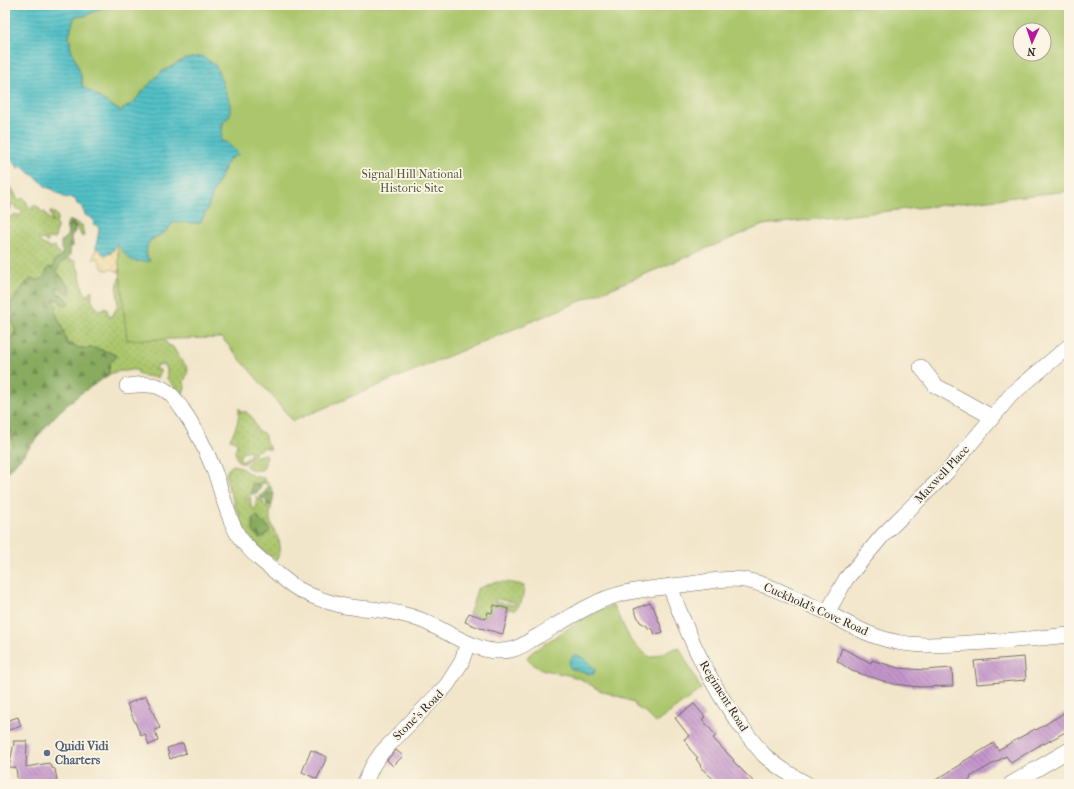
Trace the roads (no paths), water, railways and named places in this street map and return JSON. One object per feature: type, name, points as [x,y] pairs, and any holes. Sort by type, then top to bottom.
[{"type":"street","name":"Maxwell Place","points":[[827,613],[846,579],[883,535],[947,472],[1011,395],[1069,346]]},
{"type":"street","points":[[921,367],[936,386],[992,417]]},
{"type":"street","name":"Cuckhold's Cove Road","points":[[126,386],[140,384],[158,386],[169,392],[176,400],[189,419],[206,452],[216,475],[230,520],[238,534],[246,545],[260,559],[292,586],[342,606],[386,611],[422,620],[468,643],[486,650],[498,652],[513,650],[592,605],[626,592],[648,588],[737,579],[775,589],[851,626],[894,642],[914,645],[946,645],[1069,635]]},
{"type":"street","name":"Regiment Road","points":[[670,586],[690,640],[719,694],[737,721],[764,755],[780,768],[807,784]]},
{"type":"street","name":"Stone's Road","points":[[364,784],[373,765],[382,752],[447,685],[461,663],[468,643]]},
{"type":"street","points":[[1011,784],[1069,750]]},
{"type":"water","points":[[5,5],[115,5],[99,9],[85,16],[75,16],[69,35],[71,50],[82,79],[82,86],[120,111],[133,103],[161,72],[185,59],[202,56],[216,66],[230,103],[230,115],[223,123],[221,142],[226,142],[239,154],[229,159],[200,223],[174,222],[166,231],[150,240],[147,246],[146,256],[150,261],[133,261],[117,244],[111,253],[108,253],[105,256],[96,247],[99,230],[98,226],[93,224],[94,221],[92,218],[86,216],[81,206],[77,204],[75,199],[69,197],[65,198],[52,189],[46,187],[42,182],[21,166],[19,166],[19,170],[15,163],[5,155]]},
{"type":"water","points":[[575,654],[584,659],[594,668],[594,674],[588,674],[570,668],[569,664]]},
{"type":"place","name":"Quidi Vidi Charters","points":[[47,753]]},
{"type":"park label","name":"Signal Hill National Historic Site","points":[[412,181]]}]
